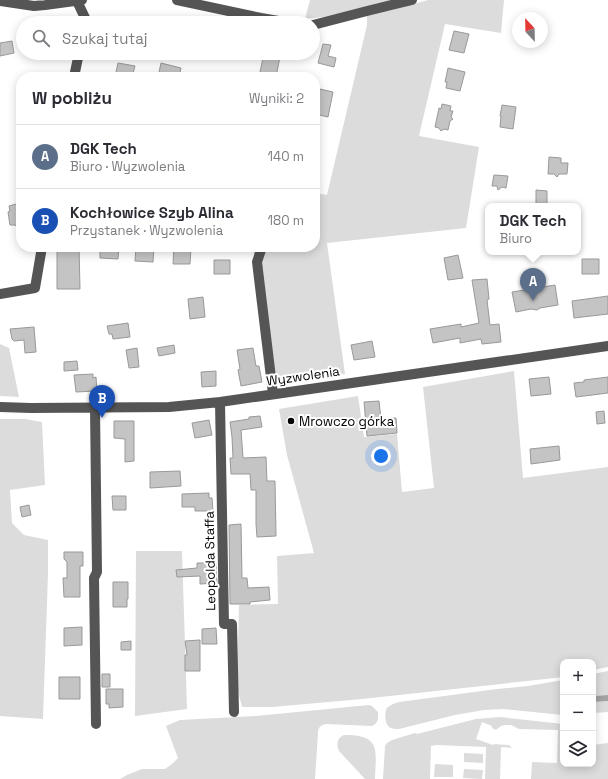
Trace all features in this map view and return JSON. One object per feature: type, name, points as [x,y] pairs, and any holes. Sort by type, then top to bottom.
[{"type":"street","points":[[0,1],[34,6],[80,0],[85,16]]},
{"type":"street","points":[[177,0],[252,16]]},
{"type":"street","points":[[320,23],[412,0]]},
{"type":"street","points":[[75,72],[78,60]]},
{"type":"street","points":[[0,294],[35,288],[41,252]]},
{"type":"street","points":[[260,252],[257,262],[273,394]]},
{"type":"street","name":"Wyzwolenia","points":[[0,407],[169,407],[220,402],[608,346]]},
{"type":"street","name":"Leopolda Staffa","points":[[220,402],[224,624],[232,624],[234,712]]},
{"type":"street","points":[[95,408],[97,572],[94,578],[96,724]]},
{"type":"shaded area","points":[[310,0],[393,0],[324,17],[306,16]]},
{"type":"shaded area","points":[[428,0],[504,0],[501,33],[445,24],[419,136],[479,147],[466,228],[327,243],[345,374],[270,385],[254,252],[320,252],[320,194],[327,195],[367,25],[367,15]]},
{"type":"shaded area","points":[[0,344],[9,348],[19,397],[0,396]]},
{"type":"shaded area","points":[[514,371],[523,478],[608,467],[608,667],[596,669],[596,659],[560,659],[560,677],[362,699],[272,707],[242,707],[237,687],[239,605],[278,604],[277,556],[314,553],[287,455],[279,409],[358,396],[364,437],[397,434],[402,492],[434,488],[423,387]]},
{"type":"shaded area","points":[[0,419],[25,419],[42,422],[45,485],[10,490],[12,523],[24,535],[48,540],[43,719],[0,716]]},
{"type":"shaded area","points":[[136,551],[182,551],[187,709],[135,716]]},
{"type":"shaded area","points":[[608,671],[608,695],[596,696],[596,673]]},
{"type":"shaded area","points":[[560,681],[560,715],[503,709],[484,710],[455,715],[399,729],[389,727],[386,720],[385,712],[387,708],[399,702],[528,686]]},
{"type":"shaded area","points":[[608,695],[608,701],[596,702],[596,696]]},
{"type":"shaded area","points":[[608,701],[608,712],[596,713],[596,702]]},
{"type":"shaded area","points":[[369,705],[378,712],[377,722],[372,726],[326,724],[319,728],[315,779],[120,779],[142,769],[165,769],[172,764],[178,758],[166,726],[180,720],[256,716]]},
{"type":"shaded area","points":[[500,717],[560,724],[560,767],[596,767],[596,745],[608,743],[608,779],[531,779],[532,762],[557,763],[558,730],[519,729],[511,725],[505,725],[496,730],[492,728],[492,726],[482,722],[476,739],[493,745],[509,745],[512,748],[501,747],[500,779],[485,779],[486,747],[436,745],[431,746],[430,779],[383,779],[385,746],[387,743],[415,733],[417,734],[476,719]]},
{"type":"shaded area","points":[[344,735],[365,738],[374,746],[376,759],[375,779],[365,779],[339,751],[338,742]]},
{"type":"shaded area","points":[[464,753],[483,754],[483,763],[464,762]]},
{"type":"shaded area","points":[[435,764],[453,765],[453,777],[434,777]]},
{"type":"shaded area","points":[[464,769],[483,770],[482,779],[463,778]]},
{"type":"building","points":[[454,31],[469,34],[464,53],[449,50]]},
{"type":"building","points":[[12,41],[14,53],[0,56],[0,43]]},
{"type":"building","points":[[323,44],[331,45],[328,56],[336,58],[334,67],[318,63]]},
{"type":"building","points":[[263,60],[279,60],[277,72],[260,72]]},
{"type":"building","points":[[118,63],[135,66],[133,72],[116,72]]},
{"type":"building","points":[[161,63],[181,68],[180,72],[159,72]]},
{"type":"building","points":[[448,68],[465,72],[460,91],[446,88],[447,82],[445,82]]},
{"type":"building","points":[[320,89],[333,92],[328,117],[320,115]]},
{"type":"building","points":[[442,104],[451,106],[450,111],[453,111],[451,117],[453,119],[450,121],[448,130],[444,129],[441,131],[439,128],[435,127],[439,108],[441,109]]},
{"type":"building","points":[[502,105],[516,107],[513,129],[500,127]]},
{"type":"building","points":[[549,157],[561,158],[561,163],[568,163],[567,174],[559,174],[557,177],[554,174],[548,174]]},
{"type":"building","points":[[494,175],[508,176],[506,188],[502,187],[498,190],[497,186],[492,186]]},
{"type":"building","points":[[536,190],[547,191],[547,203],[536,203]]},
{"type":"building","points":[[16,204],[16,226],[10,225],[8,212],[10,211],[9,206]]},
{"type":"building","points":[[57,252],[79,252],[80,289],[57,289]]},
{"type":"building","points":[[100,252],[119,252],[118,259],[100,258]]},
{"type":"building","points":[[136,252],[154,252],[153,262],[135,261]]},
{"type":"building","points":[[174,252],[191,252],[190,264],[173,264]]},
{"type":"building","points":[[458,255],[463,278],[448,280],[444,258]]},
{"type":"building","points":[[582,259],[599,259],[599,274],[582,274]]},
{"type":"building","points":[[214,260],[230,260],[230,274],[214,274]]},
{"type":"building","points":[[487,279],[489,299],[487,300],[490,325],[499,324],[501,342],[482,344],[481,339],[460,343],[460,338],[433,343],[430,329],[461,324],[461,327],[479,323],[472,280]]},
{"type":"building","points":[[555,285],[558,305],[540,308],[537,310],[531,309],[516,312],[512,292]]},
{"type":"building","points":[[608,296],[608,314],[574,318],[572,301]]},
{"type":"building","points":[[203,297],[205,317],[190,319],[188,299]]},
{"type":"building","points":[[128,323],[130,337],[113,339],[112,334],[109,334],[107,326]]},
{"type":"building","points":[[34,327],[36,352],[25,353],[24,340],[14,341],[12,339],[10,329]]},
{"type":"building","points":[[372,341],[375,357],[354,360],[351,345]]},
{"type":"building","points":[[174,345],[175,353],[159,356],[157,348]]},
{"type":"building","points":[[137,348],[139,367],[129,368],[126,350]]},
{"type":"building","points":[[253,348],[256,366],[259,366],[262,382],[241,386],[238,370],[240,369],[237,350]]},
{"type":"building","points":[[77,361],[78,370],[64,371],[64,362]]},
{"type":"building","points":[[216,371],[216,386],[202,387],[201,372]]},
{"type":"building","points":[[93,374],[93,378],[96,377],[97,391],[76,392],[74,375]]},
{"type":"building","points":[[549,377],[551,394],[531,396],[529,379]]},
{"type":"building","points":[[608,377],[608,393],[576,397],[574,383],[584,382],[584,380]]},
{"type":"building","points":[[379,401],[381,419],[396,418],[397,433],[367,436],[364,402]]},
{"type":"building","points":[[604,411],[605,423],[597,424],[596,412]]},
{"type":"building","points":[[260,416],[262,427],[241,430],[243,458],[266,457],[267,481],[275,481],[276,536],[257,537],[256,490],[251,490],[250,474],[231,474],[230,458],[233,458],[230,422]]},
{"type":"building","points":[[209,420],[212,435],[195,438],[192,423]]},
{"type":"building","points":[[114,421],[134,421],[134,461],[125,462],[125,439],[114,438]]},
{"type":"building","points":[[559,446],[560,460],[531,464],[530,449]]},
{"type":"building","points":[[180,471],[181,486],[150,488],[150,472]]},
{"type":"building","points":[[209,493],[209,498],[212,498],[213,511],[195,511],[195,507],[182,507],[182,494]]},
{"type":"building","points":[[112,496],[126,496],[126,510],[113,510]]},
{"type":"building","points":[[29,505],[31,515],[22,517],[20,507]]},
{"type":"building","points":[[241,524],[242,578],[247,578],[248,588],[269,587],[270,600],[250,602],[250,604],[230,604],[229,525]]},
{"type":"building","points":[[64,552],[83,552],[83,566],[80,566],[80,597],[64,597],[63,578],[67,578],[67,562],[64,559]]},
{"type":"building","points":[[197,563],[216,563],[217,583],[200,584],[200,576],[177,577],[176,570],[197,568]]},
{"type":"building","points":[[113,582],[128,582],[127,607],[113,607]]},
{"type":"building","points":[[82,627],[82,645],[64,646],[64,628]]},
{"type":"building","points":[[216,628],[217,644],[202,644],[202,629]]},
{"type":"building","points":[[200,640],[200,671],[185,671],[185,655],[187,655],[185,641]]},
{"type":"building","points":[[131,641],[131,650],[121,650],[121,642]]},
{"type":"building","points":[[102,674],[110,674],[110,687],[102,687]]},
{"type":"building","points":[[59,677],[80,677],[80,699],[59,699]]},
{"type":"building","points":[[106,689],[123,689],[123,707],[109,708],[109,704],[106,704]]},
{"type":"place","name":"DGK Tech","points":[[533,301]]},
{"type":"place","name":"Kochłowice Szyb Alina","points":[[102,418]]},
{"type":"place","name":"Mrowczo górka","points":[[291,421]]}]
